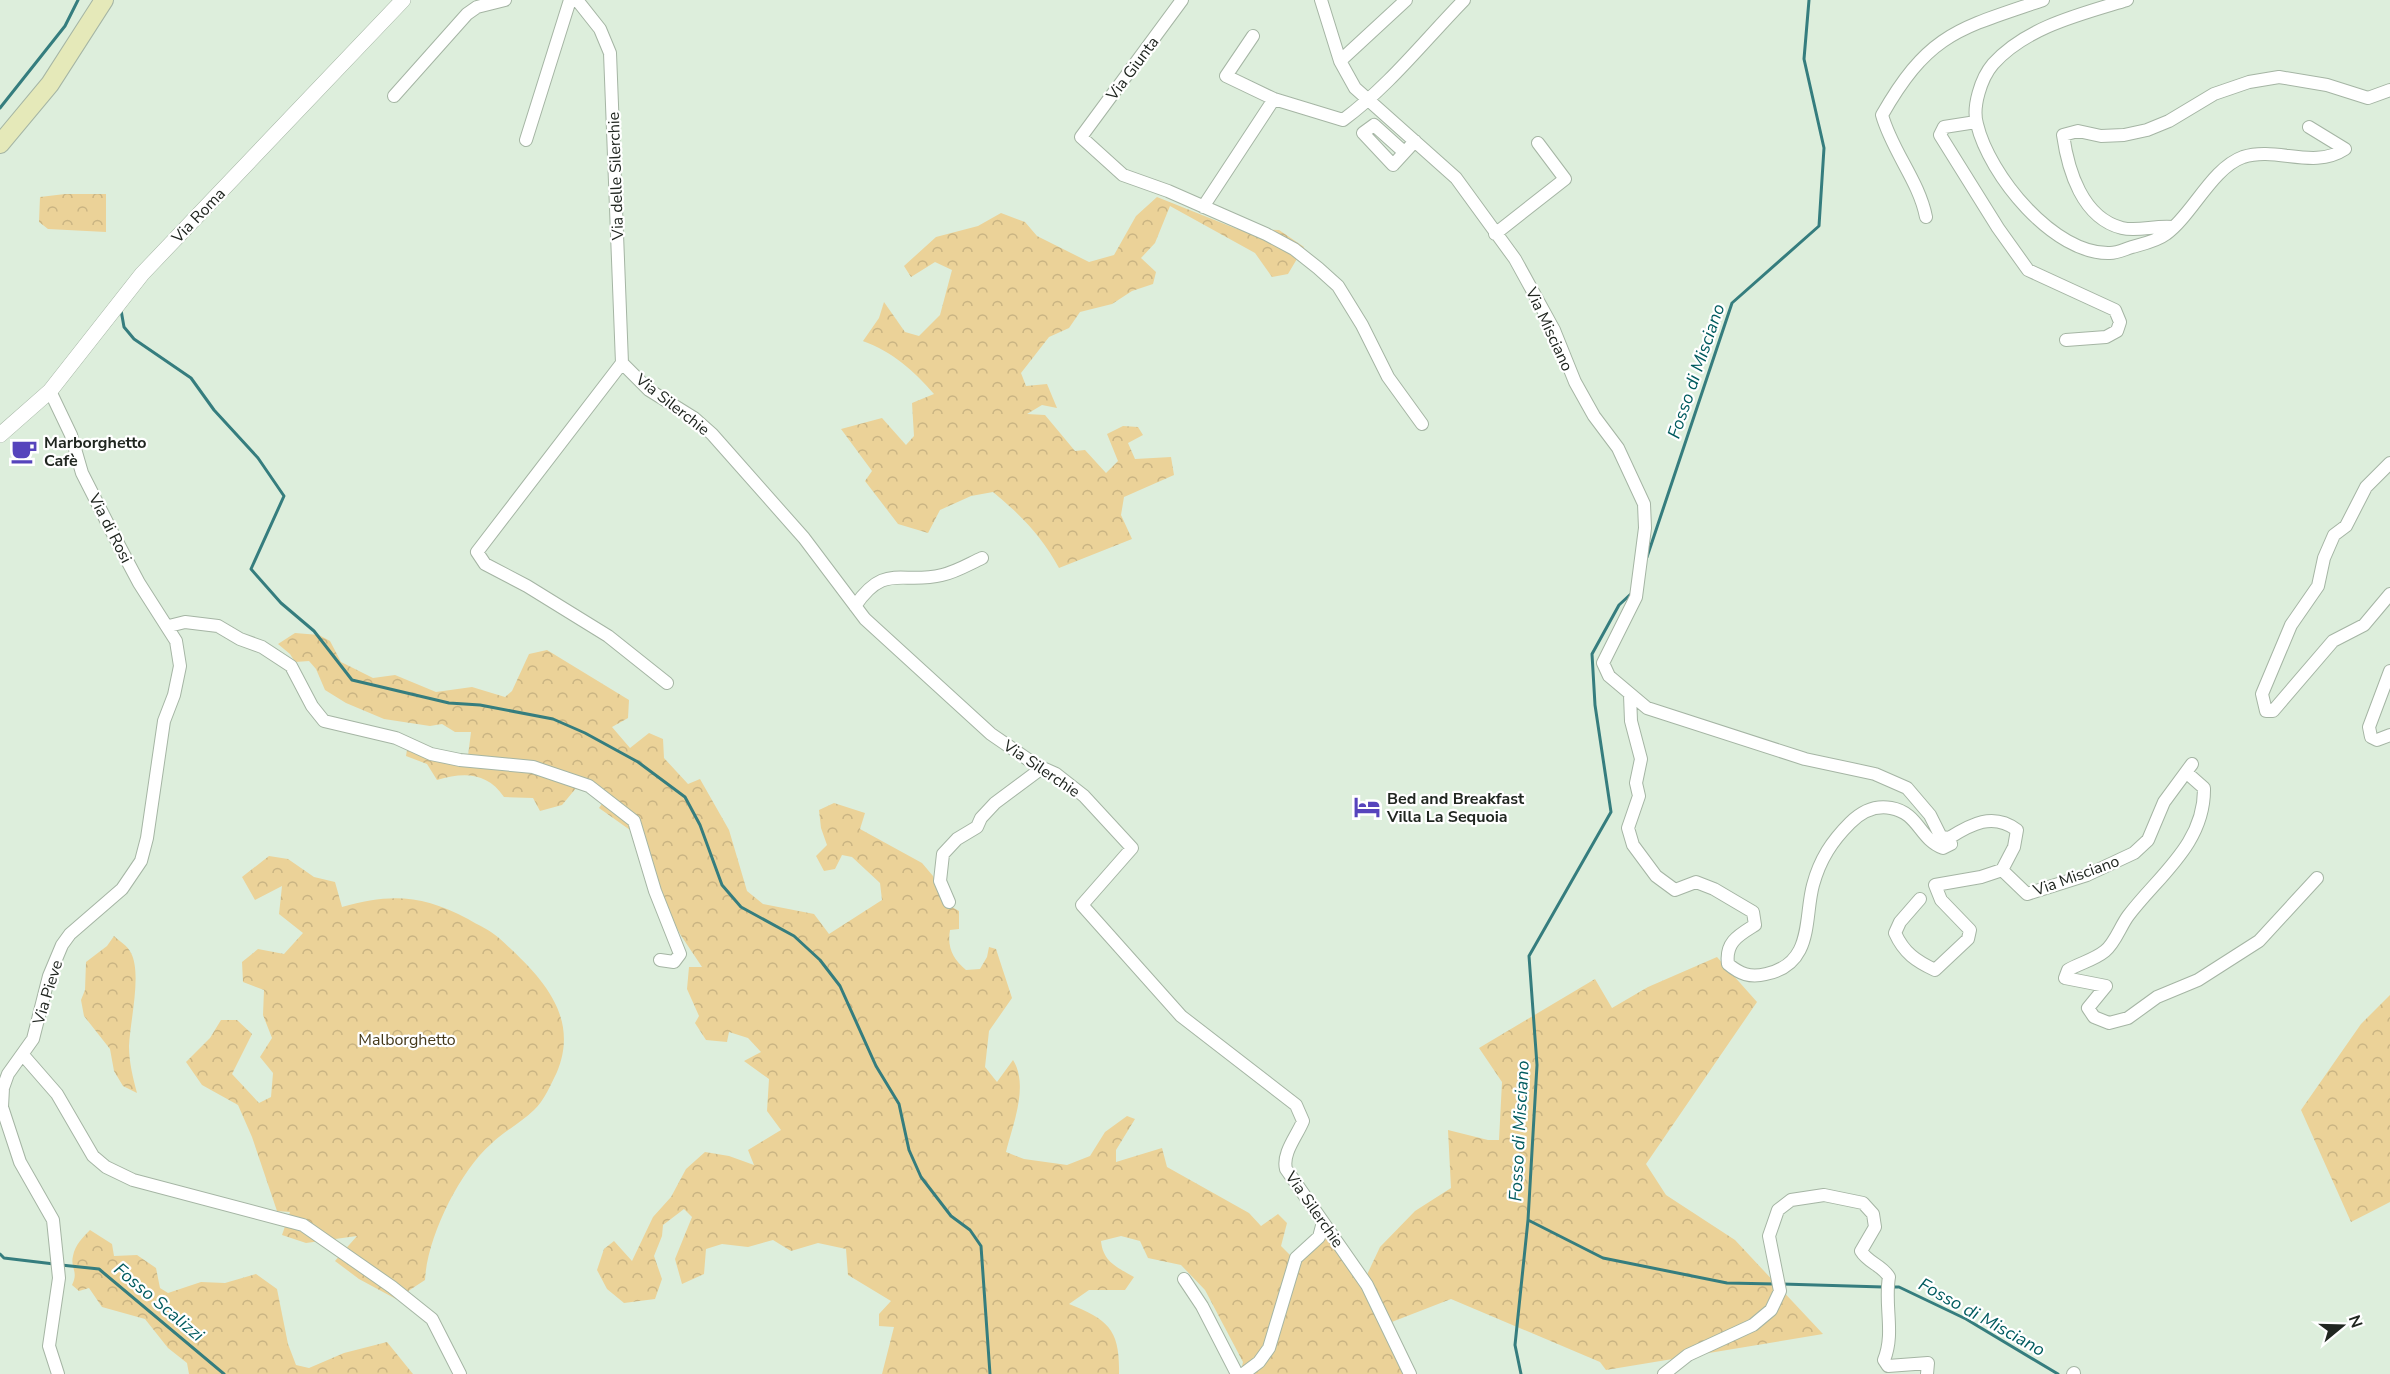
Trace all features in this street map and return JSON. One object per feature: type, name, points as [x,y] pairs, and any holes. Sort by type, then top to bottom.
[{"type":"main road","points":[[0,144],[50,84],[104,0]]},
{"type":"street","name":"Via Roma","points":[[0,435],[50,392],[142,274],[403,0]]},
{"type":"street","points":[[394,96],[467,14],[477,7],[505,0]]},
{"type":"street","points":[[526,140],[570,0]]},
{"type":"street","name":"Via delle Silerchie","points":[[577,0],[600,29],[610,53],[622,363]]},
{"type":"street","name":"Via Giunta","points":[[1182,0],[1081,136],[1122,175],[1203,207]]},
{"type":"street","name":"Via Misciano","points":[[1321,0],[1340,62],[1354,88],[1456,178],[1515,259],[1554,330],[1575,382],[1594,416],[1618,448],[1644,504],[1645,528],[1636,597],[1603,663],[1609,676],[1647,708],[1805,759],[1875,774],[1907,788],[1930,815],[1941,837],[1949,838]]},
{"type":"street","points":[[1340,62],[1406,0]]},
{"type":"street","points":[[1253,36],[1226,76],[1274,99],[1343,120],[1368,102],[1464,0]]},
{"type":"street","points":[[1926,217],[1923,202],[1893,145],[1882,115],[1904,79],[1934,45],[1953,32],[2043,0]]},
{"type":"street","points":[[2127,0],[2052,25],[2017,44],[1992,65],[1979,89],[1976,122],[1985,148],[2018,200],[2076,245],[2092,252],[2112,253],[2166,235],[2221,173],[2241,157],[2258,154],[2327,159],[2345,149],[2309,127]]},
{"type":"street","points":[[2173,227],[2159,225],[2135,230],[2121,228],[2099,217],[2074,181],[2068,168],[2063,135],[2078,131],[2101,136],[2124,135],[2147,130],[2169,121],[2214,94],[2249,82],[2279,77],[2327,85],[2368,98],[2390,90]]},
{"type":"street","points":[[1274,99],[1203,207],[1294,249],[1338,286],[1362,325],[1388,377],[1422,424]]},
{"type":"street","points":[[1976,122],[1944,127],[1940,135],[1998,228],[2028,270],[2115,310],[2120,322],[2117,331],[2100,338],[2066,340]]},
{"type":"street","points":[[1404,152],[1414,141]]},
{"type":"street","points":[[1495,234],[1565,179],[1538,143]]},
{"type":"street","points":[[622,363],[477,552],[485,564],[608,636],[667,682]]},
{"type":"street","name":"Via Silerchie","points":[[622,363],[649,390],[694,418],[712,434],[804,538],[865,619],[973,719],[1042,768],[1056,774],[1084,796],[1132,848],[1082,905],[1181,1016],[1296,1105],[1304,1121],[1284,1162],[1286,1170],[1367,1285],[1410,1374]]},
{"type":"street","name":"Via di Rosi","points":[[50,392],[71,435],[82,473],[113,534],[139,583],[169,626]]},
{"type":"street","points":[[2390,463],[2366,487],[2346,526],[2334,535],[2324,558],[2318,586],[2291,625],[2262,694],[2266,711],[2273,711],[2333,641],[2364,625],[2390,594]]},
{"type":"street","points":[[855,606],[874,583],[897,576],[944,575],[982,558]]},
{"type":"street","points":[[169,626],[185,622],[218,626],[240,639],[262,647],[291,666],[307,697],[324,721],[396,738],[431,754],[460,760],[533,767],[589,786],[634,821],[655,891],[680,954],[674,962],[660,960]]},
{"type":"street","name":"Via Pieve","points":[[58,1374],[49,1346],[59,1278],[58,1247],[53,1220],[20,1162],[2,1107],[3,1088],[8,1074],[33,1039],[48,976],[63,945],[70,934],[122,889],[141,861],[147,838],[164,721],[174,695],[180,666],[176,641],[169,626]]},
{"type":"street","points":[[2390,671],[2369,727],[2371,737],[2377,740],[2390,735]]},
{"type":"street","points":[[1630,695],[1631,721],[1641,759],[1636,783],[1639,796],[1628,828],[1633,844],[1656,876],[1675,890],[1696,882],[1714,889],[1753,912],[1755,925],[1733,939],[1727,952],[1728,964],[1738,972],[1748,976],[1772,973],[1797,956],[1809,925],[1812,886],[1828,848],[1847,826],[1871,808],[1892,808],[1915,819],[1933,844],[1943,848],[1951,844],[1949,838],[1969,826],[1987,820],[2007,823],[2017,830],[2014,847],[2002,870],[1981,877],[1935,885],[1941,900],[1970,930],[1968,939],[1935,970],[1903,950],[1895,933],[1900,922],[1920,899]]},
{"type":"street","points":[[949,902],[940,882],[943,854],[957,838],[977,826],[995,803],[1042,768]]},
{"type":"street","name":"Via Misciano","points":[[2002,870],[2027,894],[2087,875],[2134,853],[2148,840],[2164,802],[2190,769],[2204,788],[2199,825],[2186,848],[2126,918],[2107,950],[2068,970],[2065,978],[2106,986],[2088,1008],[2094,1017],[2109,1023],[2128,1018],[2157,997],[2181,989],[2259,940],[2317,878]]},
{"type":"street","points":[[23,1055],[57,1094],[93,1156],[106,1167],[133,1180],[303,1226],[392,1287],[432,1319],[460,1374]]},
{"type":"street","points":[[1664,1374],[1688,1355],[1753,1325],[1771,1310],[1780,1291],[1769,1236],[1778,1210],[1791,1200],[1824,1195],[1863,1203],[1873,1214],[1875,1227],[1861,1251],[1864,1256],[1884,1269],[1889,1277],[1887,1292],[1891,1336],[1884,1360],[1888,1366],[1928,1363],[1928,1374]]},
{"type":"street","points":[[1242,1374],[1259,1362],[1269,1348],[1296,1258],[1319,1237],[1323,1222]]},
{"type":"street","points":[[1184,1279],[1198,1300],[1237,1374]]},
{"type":"green space","points":[[65,194],[106,194],[106,232],[48,229],[39,222],[40,197]]},
{"type":"green space","points":[[1157,197],[1237,229],[1279,230],[1304,247],[1288,274],[1272,277],[1255,253],[1170,206],[1155,243],[1141,258],[1156,272],[1153,284],[1132,291],[1112,304],[1080,312],[1069,328],[1049,337],[1021,373],[1026,386],[1047,384],[1057,408],[1042,405],[1027,414],[1045,415],[1075,451],[1085,450],[1106,473],[1118,461],[1107,434],[1123,426],[1138,427],[1143,435],[1128,443],[1135,459],[1171,457],[1174,475],[1124,497],[1121,515],[1132,539],[1059,568],[1030,527],[993,492],[971,496],[940,510],[928,533],[898,524],[865,481],[872,471],[841,429],[882,418],[906,445],[914,436],[912,403],[934,394],[902,363],[874,345],[863,341],[879,318],[884,302],[905,332],[919,336],[940,315],[952,270],[935,262],[911,277],[904,266],[936,237],[978,226],[1001,213],[1025,222],[1037,236],[1089,262],[1114,255],[1136,216]]},
{"type":"green space","points":[[295,633],[319,635],[330,641],[341,662],[373,678],[395,675],[436,692],[472,687],[505,697],[512,691],[529,654],[547,650],[629,700],[628,718],[612,727],[630,748],[649,733],[663,739],[664,758],[688,784],[700,779],[729,830],[747,891],[763,904],[814,914],[829,934],[882,900],[880,883],[852,857],[842,855],[835,869],[824,871],[816,856],[827,845],[821,828],[819,810],[834,803],[865,813],[860,829],[922,863],[933,876],[943,902],[959,911],[959,929],[950,930],[949,942],[954,957],[961,966],[966,970],[980,969],[987,957],[989,947],[996,949],[1012,998],[989,1031],[985,1067],[997,1082],[1013,1060],[1020,1081],[1016,1117],[1006,1152],[1024,1159],[1067,1165],[1090,1156],[1105,1132],[1127,1116],[1135,1119],[1116,1150],[1116,1162],[1162,1148],[1167,1167],[1249,1213],[1261,1226],[1278,1214],[1287,1223],[1281,1246],[1297,1262],[1325,1235],[1364,1281],[1380,1247],[1415,1211],[1451,1188],[1448,1130],[1488,1140],[1499,1140],[1502,1082],[1479,1048],[1595,979],[1612,1008],[1648,987],[1717,957],[1757,1002],[1646,1164],[1666,1195],[1735,1240],[1823,1334],[1606,1370],[1600,1362],[1451,1299],[1384,1325],[1406,1374],[1240,1374],[1243,1362],[1205,1290],[1181,1265],[1148,1258],[1140,1241],[1121,1236],[1101,1241],[1108,1259],[1134,1277],[1125,1290],[1089,1290],[1069,1304],[1094,1316],[1109,1328],[1117,1347],[1119,1374],[882,1374],[894,1327],[879,1326],[879,1314],[891,1301],[848,1275],[846,1249],[818,1243],[791,1251],[773,1240],[748,1247],[722,1244],[706,1249],[704,1274],[682,1284],[675,1259],[692,1217],[684,1209],[663,1225],[662,1236],[654,1256],[662,1279],[655,1299],[624,1303],[607,1289],[597,1270],[604,1249],[614,1241],[632,1261],[653,1217],[671,1197],[686,1169],[705,1152],[729,1156],[754,1165],[748,1150],[781,1130],[767,1111],[769,1079],[744,1061],[761,1052],[748,1038],[729,1032],[727,1042],[706,1040],[695,1023],[699,1016],[687,989],[689,967],[702,967],[680,934],[640,857],[630,830],[599,808],[608,795],[582,781],[562,805],[540,811],[533,798],[504,797],[490,783],[474,776],[456,776],[437,780],[427,764],[406,756],[408,743],[468,756],[471,732],[455,732],[442,724],[430,726],[384,719],[346,703],[325,690],[316,669],[309,661],[295,662],[290,654],[278,644]]},
{"type":"green space","name":"Malborghetto","points":[[269,856],[288,859],[314,877],[335,882],[342,907],[392,898],[406,899],[436,905],[468,919],[495,935],[528,966],[552,997],[559,1014],[564,1032],[563,1051],[557,1072],[547,1092],[534,1110],[496,1139],[467,1171],[438,1226],[427,1263],[425,1280],[396,1299],[359,1279],[335,1261],[357,1236],[306,1243],[282,1235],[290,1212],[277,1211],[252,1137],[238,1105],[202,1085],[186,1062],[210,1038],[221,1020],[237,1020],[252,1034],[232,1074],[259,1103],[271,1097],[273,1073],[260,1057],[272,1038],[263,1015],[264,990],[243,982],[242,962],[258,949],[284,954],[303,933],[279,914],[282,886],[255,900],[242,877]]},
{"type":"green space","points":[[114,936],[128,948],[134,962],[135,985],[129,1046],[130,1064],[137,1093],[123,1086],[114,1071],[110,1049],[84,1016],[81,1000],[85,990],[86,962],[107,946]]},
{"type":"green space","points":[[2390,995],[2390,1202],[2351,1222],[2301,1110],[2361,1024]]},
{"type":"green space","points":[[90,1230],[112,1244],[114,1256],[137,1255],[156,1268],[160,1288],[168,1293],[201,1282],[225,1283],[256,1274],[277,1289],[288,1344],[296,1365],[309,1368],[344,1353],[387,1342],[413,1374],[189,1374],[187,1363],[168,1348],[145,1319],[102,1307],[89,1288],[79,1291],[72,1285],[75,1276],[72,1260],[74,1252]]},
{"type":"waterway","points":[[0,108],[65,26],[78,0]]},
{"type":"waterway","name":"Fosso di Misciano","points":[[1647,557],[1732,303],[1819,226],[1824,148],[1804,59],[1809,0]]},
{"type":"waterway","points":[[121,310],[124,327],[134,339],[191,378],[214,410],[258,458],[284,496],[251,569],[281,603],[314,631],[352,680],[449,703],[480,705],[553,719],[585,733],[638,762],[685,797],[700,825],[722,885],[741,907],[794,936],[820,960],[840,986],[876,1066],[899,1104],[909,1150],[921,1177],[951,1216],[970,1230],[981,1246],[990,1374]]},
{"type":"waterway","name":"Fosso di Misciano","points":[[1633,592],[1619,605],[1592,654],[1595,705],[1611,812],[1529,956],[1537,1065],[1528,1220],[1603,1258],[1727,1283],[1775,1284]]},
{"type":"waterway","points":[[1521,1374],[1515,1345],[1528,1220]]},
{"type":"waterway","name":"Fosso Scalizzi","points":[[0,1254],[4,1258],[54,1264]]},
{"type":"waterway","name":"Fosso Scalizzi","points":[[61,1265],[99,1269],[224,1374]]},
{"type":"waterway","name":"Fosso di Misciano","points":[[1782,1284],[1883,1287]]},
{"type":"waterway","name":"Fosso di Misciano","points":[[1890,1287],[1899,1287],[1966,1319],[2058,1374]]},
{"type":"place","name":"Marborghetto Cafè","points":[[24,451]]},
{"type":"place","name":"Bed and Breakfast Villa La Sequoia","points":[[1367,807]]}]
